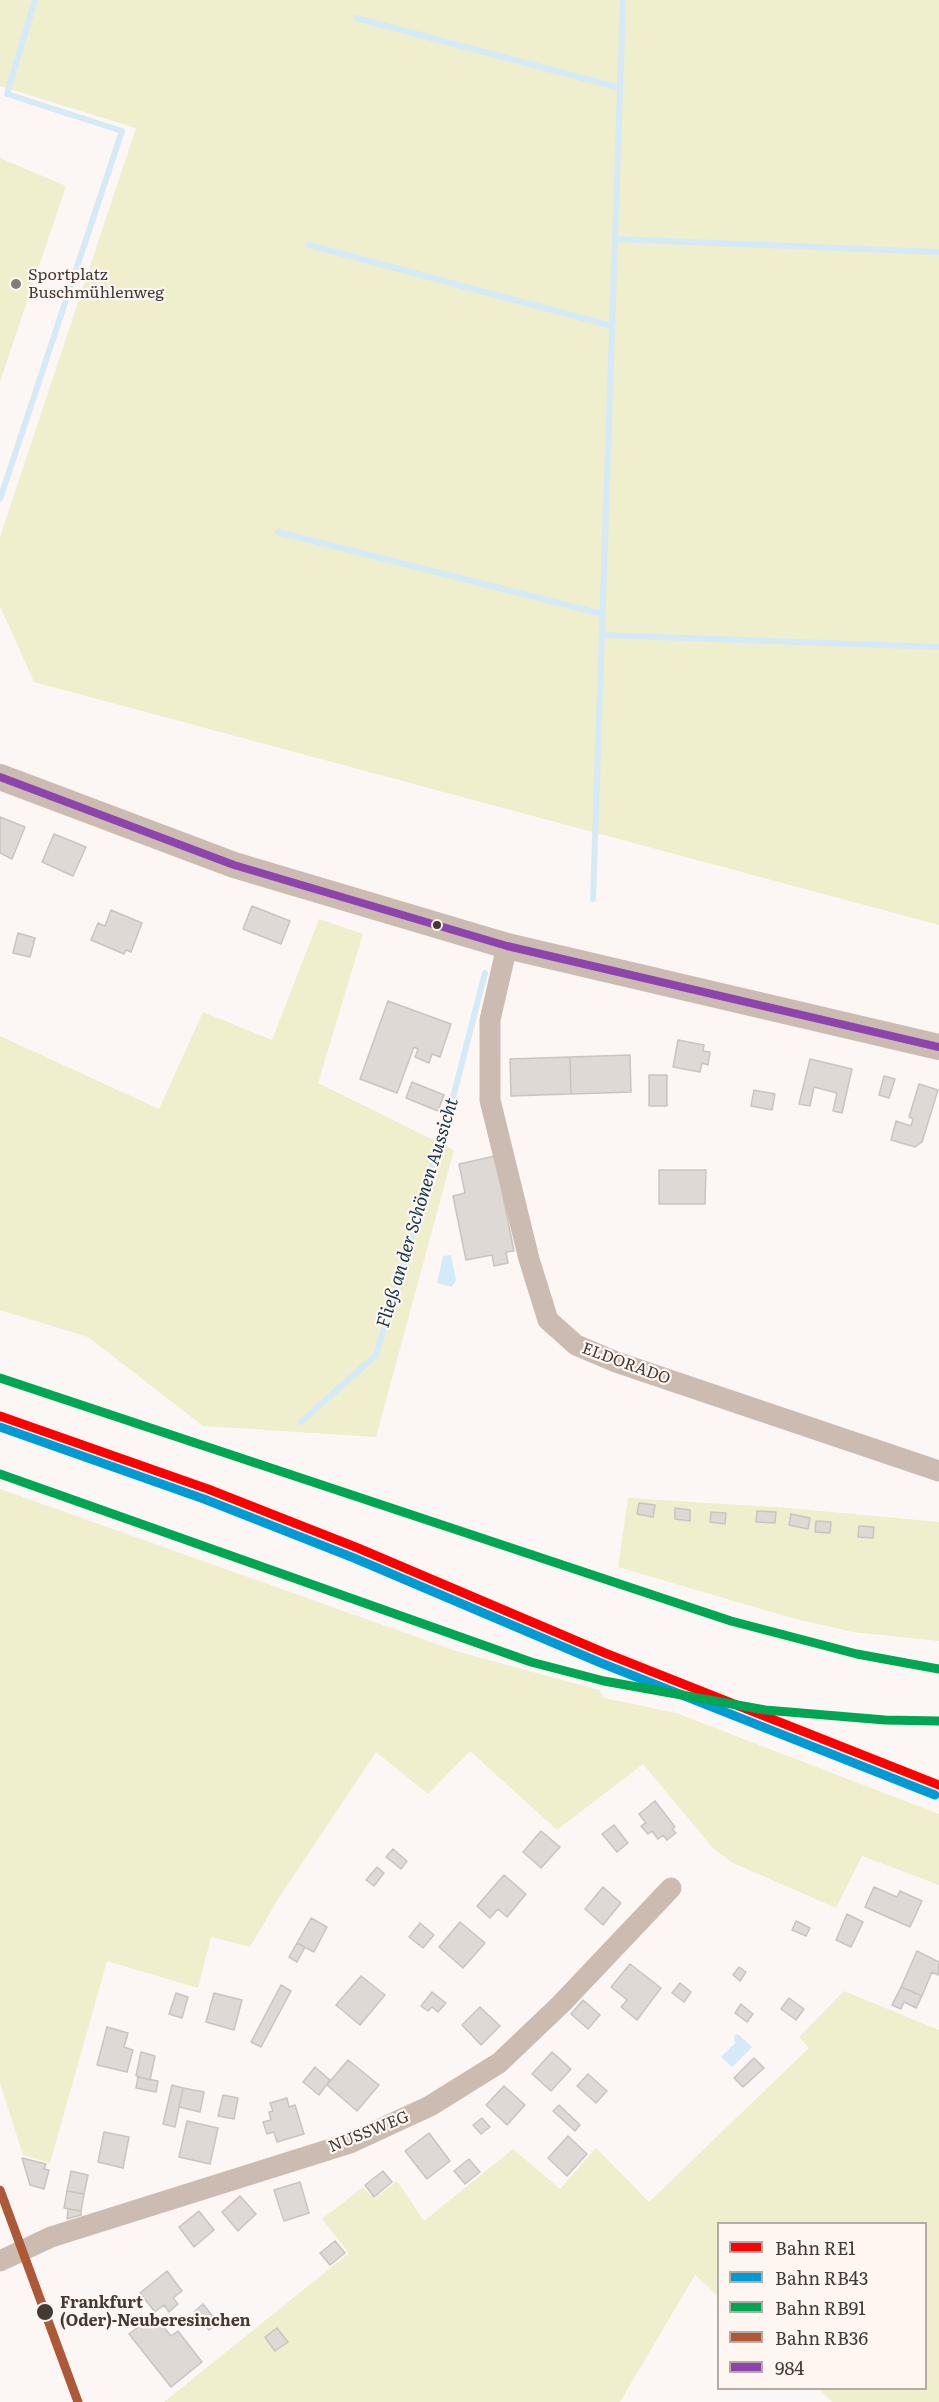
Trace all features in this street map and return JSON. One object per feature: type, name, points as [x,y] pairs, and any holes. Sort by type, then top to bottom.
[{"type":"street","points":[[0,777],[234,865],[507,946],[939,1047]]},
{"type":"street","name":"ELDORADO","points":[[507,946],[490,1020],[490,1100],[529,1259],[548,1320],[576,1345],[616,1362],[939,1471]]},
{"type":"street","name":"NUSSWEG","points":[[0,2261],[51,2237],[350,2143],[430,2106],[499,2063],[561,2004],[671,1888]]},
{"type":"green space","points":[[0,0],[939,0],[939,925],[34,682],[0,606],[0,537],[136,128],[0,86]]},
{"type":"green space","name":"Sportplatz Buschmühlenweg","points":[[0,158],[66,186],[0,382]]},
{"type":"green space","points":[[319,919],[363,934],[318,1083],[454,1150],[376,1437],[203,1426],[88,1337],[0,1310],[0,1036],[159,1109],[203,1012],[272,1040]]},
{"type":"green space","points":[[0,1489],[459,1652],[599,1690],[604,1698],[676,1713],[939,1814],[939,1885],[862,1856],[836,1908],[731,1862],[713,1848],[643,1764],[557,1830],[470,1751],[428,1794],[376,1752],[278,1899],[250,1947],[211,1937],[198,1988],[107,1961],[50,2163],[23,2155],[0,2083]]},
{"type":"green space","points":[[628,1498],[788,1508],[939,1522],[939,1641],[853,1632],[792,1618],[618,1567]]},
{"type":"green space","points":[[844,1991],[939,2030],[939,2402],[832,2402],[820,2390],[927,2390],[927,2222],[717,2222],[717,2295],[695,2275],[620,2402],[164,2402],[349,2253],[322,2219],[363,2187],[374,2199],[397,2181],[424,2221],[513,2149],[560,2189],[596,2148],[649,2202],[809,2048],[799,2037]]},
{"type":"water","points":[[451,1255],[456,1280],[452,1287],[437,1283],[443,1256]]},
{"type":"water","points":[[736,2034],[752,2047],[732,2067],[721,2057],[735,2043]]},
{"type":"building","points":[[0,817],[25,827],[12,859],[0,853]]},
{"type":"building","points":[[54,834],[86,847],[73,876],[42,862]]},
{"type":"building","points":[[252,906],[290,921],[281,944],[243,929]]},
{"type":"building","points":[[111,910],[142,923],[131,952],[126,950],[124,954],[91,940],[98,923],[105,926]]},
{"type":"building","points":[[18,933],[35,938],[30,957],[13,953]]},
{"type":"building","points":[[388,1001],[451,1024],[440,1057],[432,1054],[429,1063],[415,1057],[418,1049],[414,1047],[397,1093],[360,1079]]},
{"type":"building","points":[[678,1040],[704,1045],[703,1051],[710,1052],[708,1065],[702,1063],[700,1072],[673,1067]]},
{"type":"building","points":[[630,1055],[631,1092],[571,1094],[570,1057]]},
{"type":"building","points":[[570,1057],[571,1094],[511,1096],[510,1059]]},
{"type":"building","points":[[810,1059],[852,1069],[842,1113],[833,1111],[837,1093],[814,1087],[810,1106],[799,1104]]},
{"type":"building","points":[[649,1075],[667,1075],[667,1106],[649,1106]]},
{"type":"building","points":[[884,1076],[895,1079],[889,1098],[879,1095]]},
{"type":"building","points":[[412,1082],[444,1095],[438,1111],[406,1098]]},
{"type":"building","points":[[919,1084],[938,1090],[922,1142],[915,1147],[891,1140],[896,1121],[911,1126],[913,1119],[909,1117]]},
{"type":"building","points":[[754,1090],[775,1094],[772,1110],[751,1106]]},
{"type":"building","points":[[495,1156],[514,1251],[506,1252],[508,1263],[494,1266],[492,1255],[466,1260],[453,1196],[465,1193],[459,1164]]},
{"type":"building","points":[[659,1170],[706,1170],[705,1204],[659,1204]]},
{"type":"building","points":[[639,1503],[655,1505],[653,1517],[637,1514]]},
{"type":"building","points":[[675,1508],[690,1510],[690,1521],[675,1519]]},
{"type":"building","points":[[757,1511],[776,1512],[775,1523],[756,1522]]},
{"type":"building","points":[[711,1512],[726,1513],[725,1524],[710,1522]]},
{"type":"building","points":[[791,1514],[810,1518],[808,1529],[789,1525]]},
{"type":"building","points":[[816,1521],[831,1522],[830,1533],[815,1532]]},
{"type":"building","points":[[859,1526],[874,1527],[873,1538],[858,1537]]},
{"type":"building","points":[[655,1801],[675,1827],[672,1829],[676,1833],[667,1840],[663,1835],[658,1839],[652,1831],[648,1834],[641,1826],[646,1823],[639,1814]]},
{"type":"building","points":[[614,1825],[628,1843],[617,1852],[602,1834]]},
{"type":"building","points":[[541,1831],[560,1847],[541,1868],[523,1852]]},
{"type":"building","points":[[393,1849],[407,1861],[401,1869],[386,1857]]},
{"type":"building","points":[[377,1867],[384,1873],[374,1886],[366,1880]]},
{"type":"building","points":[[504,1875],[526,1894],[507,1917],[498,1909],[490,1918],[477,1906]]},
{"type":"building","points":[[603,1887],[621,1903],[603,1925],[585,1909]]},
{"type":"building","points":[[874,1887],[897,1897],[900,1891],[922,1901],[910,1927],[865,1907]]},
{"type":"building","points":[[847,1914],[863,1922],[851,1947],[836,1940]]},
{"type":"building","points":[[311,1918],[327,1927],[314,1952],[297,1943]]},
{"type":"building","points":[[796,1921],[810,1928],[806,1936],[792,1930]]},
{"type":"building","points":[[460,1922],[485,1943],[463,1968],[439,1947]]},
{"type":"building","points":[[420,1923],[434,1935],[423,1948],[409,1937]]},
{"type":"building","points":[[297,1943],[305,1947],[297,1962],[289,1957]]},
{"type":"building","points":[[917,1951],[939,1962],[938,1975],[932,1972],[922,1996],[901,1987]]},
{"type":"building","points":[[630,1964],[661,1988],[637,2020],[621,2007],[627,2000],[611,1987]]},
{"type":"building","points":[[739,1967],[746,1972],[740,1981],[733,1975]]},
{"type":"building","points":[[361,1976],[385,1995],[360,2025],[336,2005]]},
{"type":"building","points":[[680,1983],[691,1992],[684,2002],[672,1993]]},
{"type":"building","points":[[281,1985],[291,1991],[261,2047],[251,2042]]},
{"type":"building","points":[[901,1987],[922,1996],[916,2008],[904,2002],[901,2009],[892,2005]]},
{"type":"building","points":[[432,1992],[446,2003],[438,2012],[432,2007],[428,2011],[421,2006]]},
{"type":"building","points":[[176,1993],[188,1997],[182,2018],[169,2014]]},
{"type":"building","points":[[214,1993],[242,2000],[234,2030],[206,2022]]},
{"type":"building","points":[[789,1998],[804,2009],[796,2020],[781,2009]]},
{"type":"building","points":[[583,2000],[600,2015],[588,2029],[571,2014]]},
{"type":"building","points":[[741,2004],[753,2014],[747,2022],[735,2013]]},
{"type":"building","points":[[480,2007],[500,2026],[481,2045],[462,2025]]},
{"type":"building","points":[[107,2027],[128,2033],[124,2047],[133,2050],[127,2072],[97,2065]]},
{"type":"building","points":[[141,2052],[155,2056],[150,2080],[136,2076]]},
{"type":"building","points":[[552,2052],[571,2069],[551,2091],[532,2074]]},
{"type":"building","points":[[754,2058],[764,2068],[743,2087],[734,2078]]},
{"type":"building","points":[[348,2060],[379,2085],[357,2111],[327,2085]]},
{"type":"building","points":[[315,2067],[330,2080],[319,2095],[303,2082]]},
{"type":"building","points":[[588,2074],[607,2091],[596,2103],[577,2086]]},
{"type":"building","points":[[138,2077],[158,2081],[156,2092],[136,2088]]},
{"type":"building","points":[[172,2085],[183,2088],[175,2127],[163,2124]]},
{"type":"building","points":[[504,2086],[525,2105],[507,2125],[486,2105]]},
{"type":"building","points":[[183,2088],[204,2092],[200,2112],[179,2107]]},
{"type":"building","points":[[223,2095],[238,2098],[234,2119],[218,2116]]},
{"type":"building","points":[[287,2098],[289,2107],[295,2105],[304,2134],[277,2142],[274,2132],[267,2134],[263,2122],[271,2120],[269,2112],[273,2111],[270,2103]]},
{"type":"building","points":[[559,2105],[580,2125],[575,2131],[553,2111]]},
{"type":"building","points":[[482,2118],[490,2127],[481,2134],[473,2125]]},
{"type":"building","points":[[187,2121],[218,2128],[210,2164],[179,2157]]},
{"type":"building","points":[[104,2132],[129,2137],[123,2168],[98,2162]]},
{"type":"building","points":[[429,2133],[450,2161],[427,2179],[405,2151]]},
{"type":"building","points":[[568,2136],[587,2154],[567,2176],[548,2158]]},
{"type":"building","points":[[22,2158],[46,2164],[44,2169],[49,2170],[44,2189],[30,2185]]},
{"type":"building","points":[[469,2159],[480,2172],[465,2184],[454,2171]]},
{"type":"building","points":[[71,2171],[88,2175],[84,2194],[67,2191]]},
{"type":"building","points":[[383,2171],[392,2182],[374,2197],[365,2185]]},
{"type":"building","points":[[300,2182],[309,2213],[284,2221],[274,2190]]},
{"type":"building","points":[[67,2191],[84,2194],[81,2211],[64,2208]]},
{"type":"building","points":[[240,2196],[256,2214],[238,2231],[222,2212]]},
{"type":"building","points":[[68,2209],[81,2211],[81,2215],[67,2219]]},
{"type":"building","points":[[199,2211],[214,2230],[194,2247],[179,2227]]},
{"type":"building","points":[[335,2241],[345,2253],[330,2265],[320,2253]]},
{"type":"building","points":[[167,2271],[182,2291],[173,2298],[178,2304],[169,2312],[164,2305],[155,2312],[140,2293]]},
{"type":"building","points":[[203,2304],[218,2323],[209,2330],[194,2312]]},
{"type":"building","points":[[154,2315],[171,2336],[178,2331],[202,2362],[171,2387],[129,2334]]},
{"type":"building","points":[[277,2328],[288,2342],[275,2351],[265,2337]]},
{"type":"waterway","points":[[0,499],[122,131],[7,94],[35,0]]},
{"type":"waterway","points":[[593,899],[623,0]]},
{"type":"waterway","points":[[356,18],[620,88]]},
{"type":"waterway","points":[[615,239],[939,252]]},
{"type":"waterway","points":[[309,245],[612,326]]},
{"type":"waterway","points":[[278,532],[602,614]]},
{"type":"waterway","points":[[602,635],[939,647]]},
{"type":"waterway","name":"Fließ an der Schönen Aussicht","points":[[301,1422],[376,1355],[454,1094],[485,973]]},
{"type":"rail line","name":"RB91","points":[[0,1378],[731,1621],[857,1654],[939,1669]]},
{"type":"rail line","name":"RE1","points":[[0,1416],[208,1489],[358,1548],[605,1653],[939,1785]]},
{"type":"rail line","name":"RB43","points":[[0,1427],[204,1499],[354,1558],[601,1663],[935,1795]]},
{"type":"rail line","name":"RB91","points":[[0,1474],[531,1662],[604,1681],[765,1710],[885,1720],[939,1721]]},
{"type":"rail line","name":"RB36","points":[[0,2190],[78,2402]]},
{"type":"transit line","name":"984","points":[[0,777],[234,865],[507,946],[939,1047]]},
{"type":"place","name":"Sportplatz Buschmühlenweg","points":[[16,284]]},
{"type":"place","name":"Frankfurt (Oder)-Neuberesinchen","points":[[45,2312]]}]
